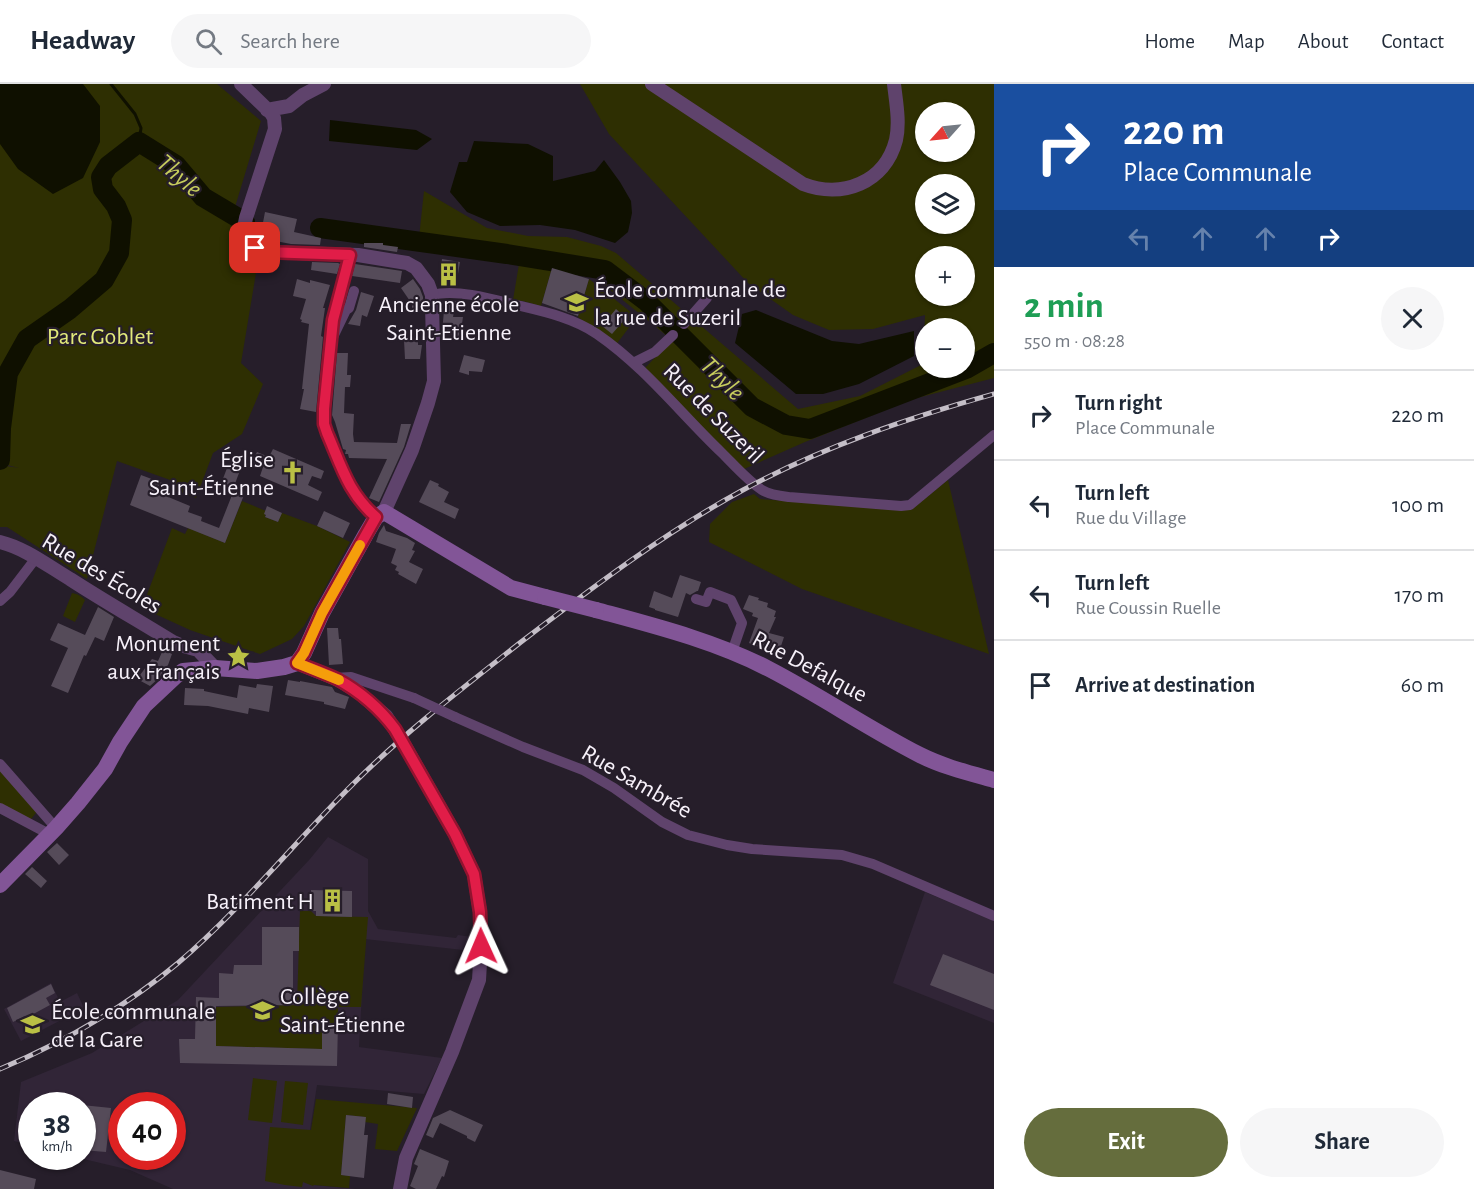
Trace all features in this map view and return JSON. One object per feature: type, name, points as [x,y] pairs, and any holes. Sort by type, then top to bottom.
[{"type":"main road","name":"Rue Defalque","points":[[380,514],[511,588],[673,631],[732,652],[769,669],[921,755],[994,780]]},
{"type":"main road","points":[[0,885],[52,831],[105,769],[120,741],[156,693],[183,671],[215,668],[257,670],[297,663],[322,613],[380,514]]},
{"type":"street","points":[[241,84],[274,118],[275,129]]},
{"type":"street","points":[[324,84],[303,95],[289,106],[275,129],[243,233],[250,245],[266,252],[358,255],[403,261],[416,268],[428,284],[432,295],[433,386],[412,450],[380,514],[363,505],[352,491],[324,424],[333,320],[350,255]]},
{"type":"street","points":[[652,84],[803,184],[823,190],[837,190],[855,187],[872,177],[886,163],[896,138],[898,123],[894,84]]},
{"type":"street","points":[[267,110],[289,106]]},
{"type":"street","points":[[330,342],[346,310],[350,307],[354,291]]},
{"type":"street","name":"Rue de Suzeril","points":[[432,295],[443,292],[487,297],[579,324],[596,334],[633,363],[741,472],[763,491],[773,494],[910,505],[994,435]]},
{"type":"street","points":[[684,324],[707,298]]},
{"type":"street","points":[[633,363],[655,352],[673,335]]},
{"type":"street","name":"Rue des Écoles","points":[[0,542],[36,558],[134,620],[180,645],[198,650],[215,668]]},
{"type":"street","points":[[0,601],[10,592],[36,558]]},
{"type":"street","points":[[696,599],[706,602],[710,592],[731,600],[742,623],[732,652]]},
{"type":"street","points":[[180,645],[183,671]]},
{"type":"street","points":[[297,663],[334,678],[358,692],[386,716],[455,834],[474,874],[480,912],[479,980],[452,1052],[406,1158],[400,1189]]},
{"type":"street","name":"Rue Sambrée","points":[[334,678],[351,677],[414,698],[524,747],[583,770],[614,788],[662,822],[688,835],[727,845],[842,855],[873,864],[994,916]]},
{"type":"street","points":[[0,764],[52,831]]},
{"type":"street","points":[[0,808],[52,831]]},
{"type":"shaded area","points":[[0,84],[83,84],[100,106],[100,142],[83,178],[53,194],[18,169],[0,144]]},
{"type":"shaded area","points":[[330,120],[416,130],[432,139],[417,150],[329,141]]},
{"type":"shaded area","points":[[474,141],[528,144],[553,156],[553,181],[595,171],[604,160],[631,201],[632,213],[628,232],[615,243],[575,230],[540,225],[500,226],[467,212],[450,192],[459,162],[467,162]]},
{"type":"shaded area","points":[[756,310],[832,341],[859,344],[914,331],[914,356],[859,384],[823,394],[796,394],[735,343],[742,314]]},
{"type":"shaded area","name":"Collège Saint-Étienne","points":[[328,837],[368,859],[368,911],[378,929],[456,938],[458,935],[472,937],[472,951],[365,939],[359,1047],[442,1058],[424,1094],[317,1085],[302,1181],[313,1185],[356,1189],[173,1189],[130,1170],[186,1170],[186,1092],[108,1092],[108,1165],[96,1162],[96,1092],[20,1092],[21,1082],[92,1053],[178,1000]]},
{"type":"shaded area","points":[[925,892],[994,921],[994,1023],[893,983]]},
{"type":"shaded area","name":"École communale de la Gare","points":[[51,983],[60,1002],[77,993],[84,1008],[21,1041],[4,1009]]},
{"type":"shaded area","name":"Collège Saint-Étienne","points":[[18,1107],[18,1142],[14,1141]]},
{"type":"green space","name":"Parc Goblet","points":[[0,84],[217,84],[261,121],[235,207],[238,249],[258,261],[241,363],[263,384],[242,434],[213,453],[196,498],[171,488],[173,481],[117,461],[87,579],[7,527],[0,527],[0,465],[19,468],[0,463]]},
{"type":"green space","points":[[580,84],[994,84],[994,378],[913,399],[744,469],[644,369],[672,340],[593,276],[541,261],[418,247],[424,191],[487,228],[528,236],[567,237],[601,246],[616,253],[798,409],[860,396],[915,368],[915,378],[975,378],[975,318],[925,318],[925,315],[873,329],[829,330],[793,315],[748,283],[609,134]]},
{"type":"green space","points":[[519,264],[552,268],[541,306],[513,300]]},
{"type":"green space","points":[[589,279],[637,317],[615,346],[578,317]]},
{"type":"green space","points":[[948,480],[989,654],[802,589],[709,542],[710,524],[732,502],[754,494],[760,499],[911,510]]},
{"type":"green space","points":[[242,501],[266,511],[265,517],[278,522],[282,513],[350,542],[304,626],[292,639],[260,654],[190,630],[142,608],[172,528],[185,534],[188,528],[225,543]]},
{"type":"green space","points":[[72,593],[85,600],[75,622],[63,616]]},
{"type":"green space","points":[[0,764],[39,809],[28,823],[0,808]]},
{"type":"green space","points":[[300,911],[311,911],[316,916],[368,917],[361,1007],[338,1007],[338,1023],[322,1023],[322,1049],[216,1046],[216,1007],[297,1005]]},
{"type":"green space","points":[[253,1078],[277,1081],[272,1123],[248,1120]]},
{"type":"green space","points":[[285,1081],[308,1083],[303,1125],[281,1122]]},
{"type":"green space","points":[[316,1099],[417,1108],[397,1151],[375,1149],[378,1124],[365,1122],[365,1117],[346,1115],[341,1175],[350,1176],[349,1188],[313,1186],[303,1182],[302,1187],[265,1181],[270,1127],[311,1130]]},
{"type":"building","points":[[265,212],[297,219],[294,232],[321,238],[320,245],[291,244],[260,238]]},
{"type":"building","points":[[364,243],[383,243],[383,245],[398,247],[397,252],[364,247]]},
{"type":"building","name":"Ancienne école Saint-Etienne","points":[[442,259],[460,262],[456,286],[444,286],[445,278],[439,282]]},
{"type":"building","points":[[312,262],[340,264],[337,274],[311,270]]},
{"type":"building","points":[[355,264],[402,271],[400,283],[352,276]]},
{"type":"building","points":[[552,268],[589,279],[578,316],[542,303]]},
{"type":"building","points":[[297,279],[330,285],[323,308],[325,308],[316,412],[300,409],[304,389],[302,389],[309,324],[301,322],[300,319],[306,299],[293,296]]},
{"type":"building","points":[[413,279],[423,297],[423,312],[412,311],[412,304],[401,288]]},
{"type":"building","points":[[361,292],[374,296],[367,317],[362,315],[360,326],[348,324],[356,310]]},
{"type":"building","points":[[441,301],[456,301],[453,317],[463,317],[460,337],[442,332],[444,311],[441,311]]},
{"type":"building","points":[[616,309],[626,318],[612,334],[602,326]]},
{"type":"building","points":[[404,340],[418,340],[418,345],[422,345],[420,359],[405,359]]},
{"type":"building","points":[[337,353],[348,353],[347,375],[351,375],[350,387],[345,387],[344,413],[354,414],[354,442],[397,443],[401,424],[411,424],[404,447],[379,502],[369,498],[387,459],[349,458],[348,454],[345,454],[346,450],[343,449],[332,415]]},
{"type":"building","points":[[464,355],[485,360],[482,372],[469,371],[469,375],[459,372]]},
{"type":"building","name":"Église Saint-Étienne","points":[[273,449],[324,471],[321,479],[312,476],[308,485],[322,492],[318,501],[260,476],[263,467],[252,462],[257,452],[269,457]]},
{"type":"building","points":[[227,468],[239,473],[233,489],[221,484]]},
{"type":"building","points":[[141,475],[165,484],[161,494],[190,506],[188,512],[202,517],[201,521],[219,528],[234,490],[244,495],[225,543],[130,505]]},
{"type":"building","points":[[430,480],[449,492],[444,502],[459,509],[455,519],[419,502]]},
{"type":"building","points":[[267,506],[282,513],[278,522],[265,517]]},
{"type":"building","points":[[324,511],[350,523],[343,538],[317,526]]},
{"type":"building","points":[[384,525],[386,531],[415,543],[412,550],[415,551],[409,562],[423,569],[416,584],[398,574],[399,572],[395,570],[397,566],[391,563],[396,549],[376,542]]},
{"type":"building","points":[[680,575],[701,582],[698,591],[690,595],[686,593],[678,617],[649,607],[654,591],[672,598]]},
{"type":"building","points":[[749,595],[768,603],[767,607],[776,611],[774,617],[776,617],[769,633],[784,637],[779,652],[772,650],[771,652],[749,643],[758,618],[743,609]]},
{"type":"building","points":[[98,607],[114,617],[104,641],[95,637],[86,656],[84,655],[68,693],[51,686],[68,648],[50,640],[58,623],[85,635]]},
{"type":"building","points":[[327,628],[338,628],[343,664],[329,665]]},
{"type":"building","points":[[163,650],[172,654],[159,678],[150,686],[137,679],[152,659],[158,661]]},
{"type":"building","points":[[288,680],[332,687],[335,692],[349,697],[345,709],[324,704],[324,702],[285,695]]},
{"type":"building","points":[[257,684],[273,686],[269,712],[249,708],[248,714],[208,706],[184,705],[185,688],[204,689],[204,691],[237,698],[239,685],[256,688]]},
{"type":"building","points":[[57,843],[69,855],[59,865],[47,852]]},
{"type":"building","points":[[32,867],[47,881],[41,888],[25,874]]},
{"type":"building","name":"Batiment H","points":[[311,890],[352,891],[352,917],[316,916],[316,911],[311,911]]},
{"type":"building","points":[[262,927],[299,927],[299,951],[293,951],[293,991],[297,991],[297,1005],[216,1006],[216,1046],[322,1049],[322,1023],[338,1023],[337,1066],[180,1063],[179,1039],[195,1039],[196,997],[219,998],[219,973],[233,974],[234,965],[262,965]]},
{"type":"building","points":[[943,954],[994,974],[994,1010],[930,985]]},
{"type":"building","points":[[51,984],[55,993],[46,998],[50,1005],[13,1022],[7,1008]]},
{"type":"building","points":[[388,1093],[413,1097],[412,1108],[387,1104]]},
{"type":"building","points":[[96,1106],[108,1108],[106,1152],[96,1151]]},
{"type":"building","points":[[450,1110],[483,1125],[475,1142],[440,1123],[433,1138],[426,1135],[433,1118]]},
{"type":"building","points":[[346,1115],[366,1117],[364,1135],[368,1135],[364,1178],[341,1175]]},
{"type":"building","points":[[420,1149],[449,1161],[444,1177],[442,1176],[436,1189],[416,1189],[410,1186],[418,1166],[414,1164]]},
{"type":"building","points":[[0,1170],[36,1179],[34,1189],[0,1189]]},
{"type":"waterway","points":[[111,84],[135,114],[141,128],[139,142]]},
{"type":"waterway","name":"Thyle","points":[[0,460],[1,428],[8,373],[27,339],[70,309],[104,280],[119,253],[122,220],[116,206],[103,189],[101,177],[108,166],[139,142],[176,165],[203,197],[245,222]]},
{"type":"waterway","name":"Thyle","points":[[320,228],[605,270],[646,301],[752,407],[786,425],[810,429],[966,369],[994,353]]},
{"type":"railway","points":[[0,1069],[93,1023],[136,995],[178,963],[224,921],[331,806],[393,746],[521,642],[657,542],[743,490],[803,460],[866,435],[994,394]]},
{"type":"slow traffic","points":[[339,680],[297,663],[360,545]]},
{"type":"place","name":"Ancienne école Saint-Etienne","points":[[449,274]]},
{"type":"place","name":"École communale de la rue de Suzeril","points":[[576,303]]},
{"type":"place","name":"Église Saint-Étienne","points":[[292,473]]},
{"type":"place","name":"Monument aux Français","points":[[238,657]]},
{"type":"place","name":"Batiment H","points":[[332,901]]},
{"type":"place","name":"Collège Saint-Étienne","points":[[262,1010]]},
{"type":"place","name":"École communale de la Gare","points":[[33,1025]]},
{"type":"route","points":[[255,248],[266,252],[350,255],[333,320],[324,424],[352,491],[376,517],[322,613],[311,640],[297,663],[334,678],[358,692],[386,716],[395,729],[455,834],[474,874],[480,912],[481,946]]}]
